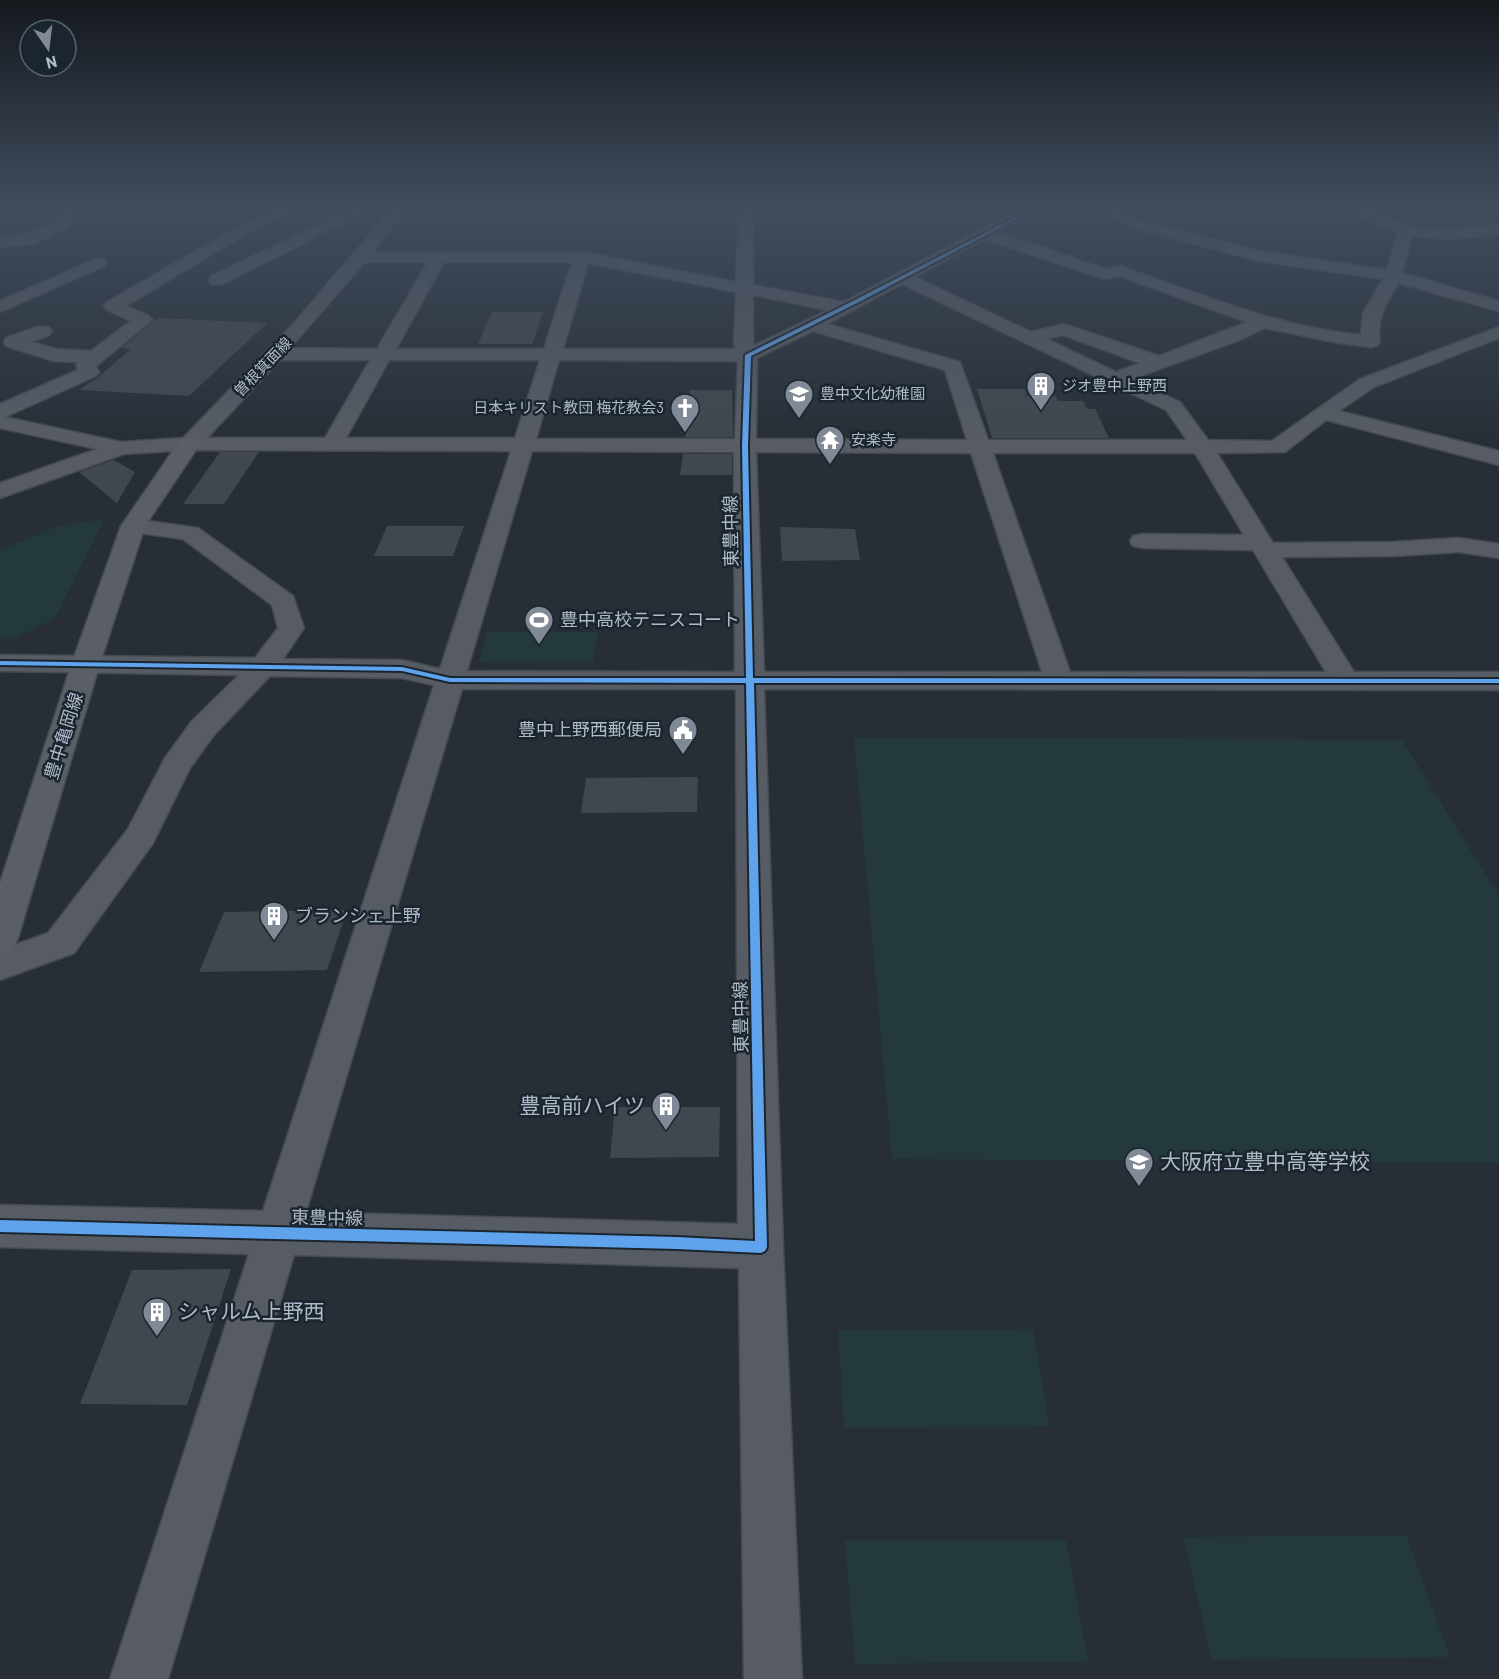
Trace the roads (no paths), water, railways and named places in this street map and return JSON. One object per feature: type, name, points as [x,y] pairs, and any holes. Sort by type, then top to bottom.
[{"type":"main road","name":"豊中亀岡線","points":[[0,938],[86,663],[133,526],[189,444]]},
{"type":"street","points":[[0,307],[53,283]]},
{"type":"street","points":[[0,412],[89,372],[86,365],[143,320],[113,306],[152,283]]},
{"type":"street","name":"曽根箕面線","points":[[189,444],[277,354],[339,283]]},
{"type":"street","points":[[332,444],[423,283]]},
{"type":"street","points":[[139,1679],[574,283]]},
{"type":"street","points":[[720,283],[846,308]]},
{"type":"street","name":"東豊中線","points":[[0,1226],[761,1247],[745,446],[748,355],[743,345],[744,283]]},
{"type":"street","points":[[277,354],[748,355],[893,283]]},
{"type":"street","points":[[914,283],[1173,406],[1202,447],[1346,682]]},
{"type":"street","points":[[1155,283],[1263,322],[1339,338],[1371,340],[1367,327],[1372,311],[1389,283]]},
{"type":"street","points":[[1419,283],[1499,306]]},
{"type":"street","points":[[1116,378],[1231,338],[1263,322]]},
{"type":"street","points":[[812,325],[952,366],[1059,681]]},
{"type":"street","points":[[1029,338],[1064,329],[1159,363]]},
{"type":"street","points":[[44,331],[13,342],[54,355],[95,357]]},
{"type":"street","points":[[0,422],[121,448],[189,444],[1277,447],[1367,383],[1499,332]]},
{"type":"street","points":[[1322,413],[1499,458]]},
{"type":"street","points":[[0,491],[121,448]]},
{"type":"street","points":[[0,965],[61,943],[141,835],[176,765],[203,728],[264,666],[291,628],[284,602],[190,533],[133,526]]},
{"type":"street","points":[[1142,541],[1263,547],[1393,549],[1459,544],[1499,551]]},
{"type":"street","points":[[0,663],[402,669],[450,680],[1499,681]]},
{"type":"street","points":[[761,1247],[773,1679]]},
{"type":"place","name":"ジオ豊中上野西","points":[[1041,412]]},
{"type":"place","name":"豊中文化幼稚園","points":[[799,420]]},
{"type":"place","name":"日本キリスト教団 梅花教会3","points":[[685,434]]},
{"type":"place","name":"安楽寺","points":[[830,466]]},
{"type":"place","name":"豊中高校テニスコート","points":[[539,646]]},
{"type":"place","name":"豊中上野西郵便局","points":[[683,756]]},
{"type":"place","name":"ブランシェ上野","points":[[274,942]]},
{"type":"place","name":"豊高前ハイツ","points":[[666,1132]]},
{"type":"place","name":"大阪府立豊中高等学校","points":[[1139,1188]]},
{"type":"place","name":"シャルム上野西","points":[[157,1338]]}]
